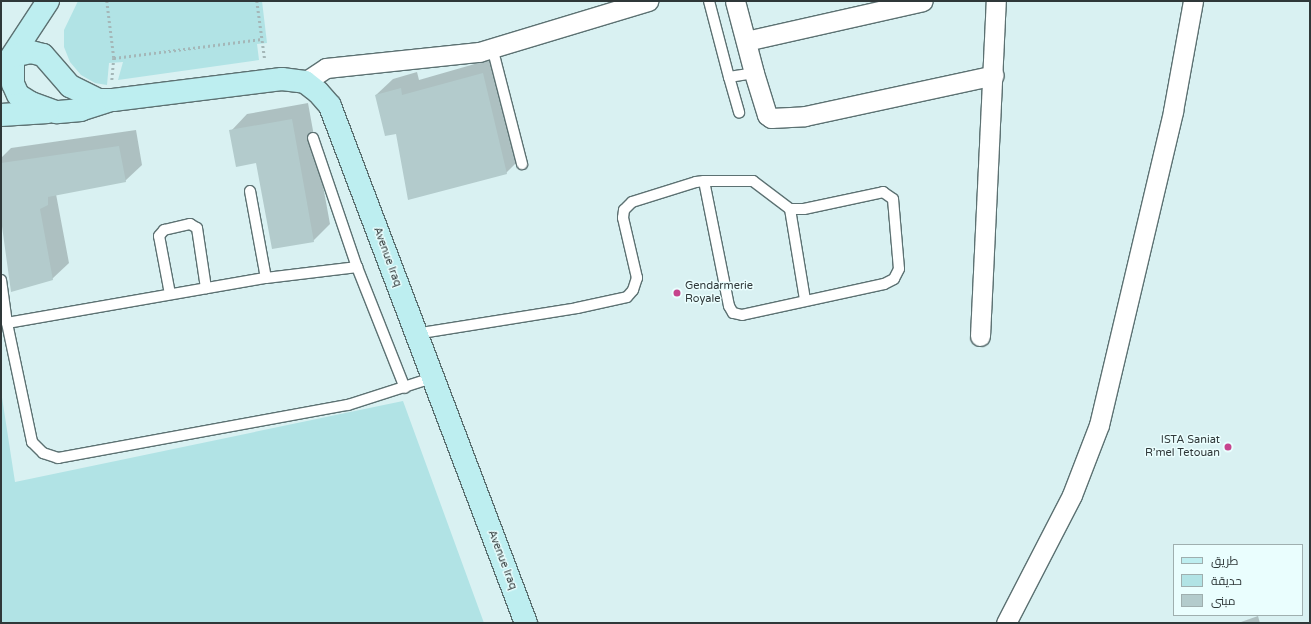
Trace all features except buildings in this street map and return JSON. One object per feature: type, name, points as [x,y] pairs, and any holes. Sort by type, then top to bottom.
[{"type":"street","points":[[48,1],[7,62],[12,84],[18,95],[31,103],[56,112]]},
{"type":"street","points":[[51,61],[45,31],[52,1]]},
{"type":"street","points":[[1,114],[81,110],[111,93],[267,79],[305,82],[326,68],[479,52],[648,1]]},
{"type":"street","points":[[734,1],[767,115],[777,119],[805,116],[994,75]]},
{"type":"street","points":[[746,41],[923,1]]},
{"type":"street","points":[[980,336],[994,75],[996,1]]},
{"type":"street","points":[[1006,623],[1072,495],[1099,425],[1173,111],[1193,1]]},
{"type":"street","points":[[7,62],[31,52],[43,54],[51,61],[62,78],[78,92],[99,100],[111,93]]},
{"type":"street","name":"Avenue Iraq","points":[[305,82],[318,92],[335,117],[432,378],[526,623]]},
{"type":"lane","points":[[709,1],[739,113]]},
{"type":"lane","points":[[492,47],[522,164]]},
{"type":"lane","points":[[729,77],[754,74]]},
{"type":"lane","points":[[313,138],[358,267],[405,388]]},
{"type":"lane","points":[[416,334],[577,308],[627,297],[634,290],[637,278],[623,218],[624,210],[632,202],[704,181],[752,181],[790,209],[804,209],[883,192],[893,199],[899,269],[894,279],[884,284],[805,300],[742,315],[733,313],[728,306],[704,181]]},
{"type":"lane","points":[[250,191],[266,278]]},
{"type":"lane","points":[[790,209],[805,300]]},
{"type":"lane","points":[[170,294],[159,236],[164,230],[190,224],[197,228],[206,288]]},
{"type":"lane","points":[[7,323],[266,278],[358,267]]},
{"type":"lane","points":[[1,280],[7,323],[32,442],[43,453],[58,458],[348,405],[405,388],[432,378]]},
{"type":"path","points":[[107,1],[114,58],[111,93]]},
{"type":"path","points":[[257,1],[267,79]]},
{"type":"path","points":[[114,58],[262,39]]},
{"type":"green space","points":[[78,1],[262,1],[267,43],[257,44],[259,60],[118,80],[123,62],[109,63],[107,85],[95,83],[81,75],[70,62],[64,47],[64,30]]},
{"type":"green space","points":[[1,391],[15,482],[403,401],[484,623],[1,623]]},
{"type":"place","name":"Gendarmerie Royale","points":[[677,293]]},
{"type":"place","name":"ISTA Saniat R’mel Tetouan","points":[[1228,447]]}]
